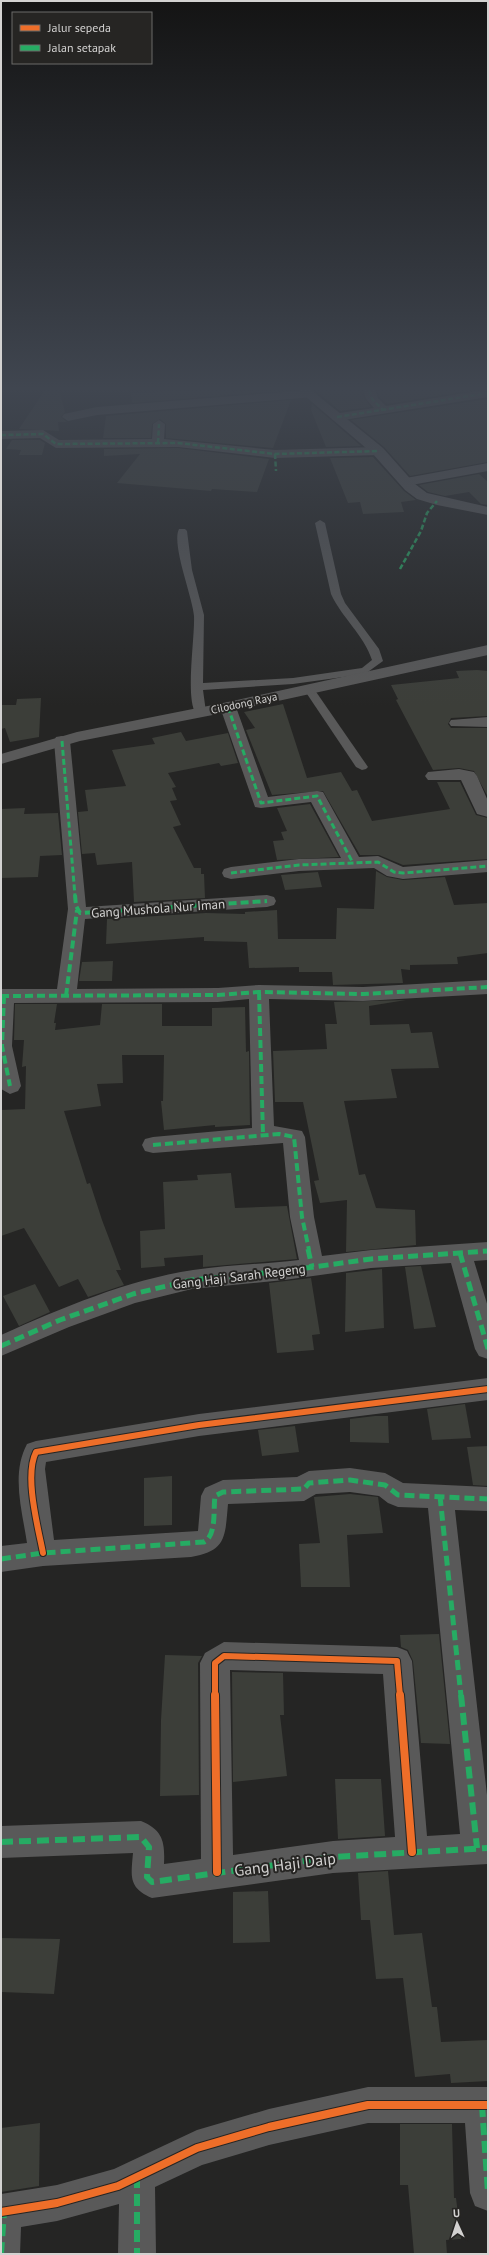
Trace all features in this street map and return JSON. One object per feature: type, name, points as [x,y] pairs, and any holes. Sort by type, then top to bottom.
[{"type":"street","points":[[421,495],[438,501],[488,511]]},
{"type":"street","name":"Cilodong Raya","points":[[1,759],[62,741],[228,707],[308,688],[488,650]]},
{"type":"street","points":[[228,707],[261,803],[317,796],[353,863]]},
{"type":"street","points":[[457,723],[488,722]]},
{"type":"street","name":"Gang Mushola Nur Iman","points":[[62,741],[76,910],[80,913],[89,913],[267,901]]},
{"type":"street","points":[[434,776],[459,774],[468,776],[483,810],[488,812]]},
{"type":"street","points":[[231,872],[378,862],[394,872],[403,873],[488,866]]},
{"type":"street","points":[[66,996],[76,910]]},
{"type":"street","points":[[10,1086],[2,1046],[2,996],[218,995],[259,992],[363,994],[488,987]]},
{"type":"street","points":[[259,992],[263,1135]]},
{"type":"street","points":[[153,1145],[263,1135],[285,1134],[294,1137],[302,1217],[312,1267]]},
{"type":"street","name":"Gang Haji Sarah Regeng","points":[[1,1346],[60,1320],[133,1294],[192,1280],[371,1259],[488,1251]]},
{"type":"street","points":[[460,1253],[488,1349]]},
{"type":"street","points":[[43,1553],[31,1475],[32,1456],[36,1452],[199,1425],[488,1389]]},
{"type":"street","points":[[1,1559],[43,1553],[191,1544],[205,1541],[209,1538],[212,1530],[215,1496],[223,1492],[304,1489],[309,1483],[350,1480],[385,1485],[398,1495],[488,1499]]},
{"type":"street","points":[[440,1496],[482,1848]]},
{"type":"street","points":[[217,1872],[215,1664],[224,1656],[307,1657],[396,1661],[412,1852]]},
{"type":"street","name":"Gang Haji Daip","points":[[1,1842],[141,1838],[149,1847],[147,1877],[152,1882],[333,1857],[482,1848]]},
{"type":"street","points":[[1,2254],[2,2212],[57,2203],[118,2186],[197,2148],[269,2127],[368,2105],[485,2105],[488,2193]]},
{"type":"street","points":[[137,2176],[137,2254]]},
{"type":"lane","points":[[197,686],[293,681],[365,671],[378,661],[374,649],[340,603],[336,594],[320,523]]},
{"type":"lane","points":[[182,531],[187,570],[199,615],[197,686],[200,712]]},
{"type":"lane","points":[[308,688],[362,766]]},
{"type":"building","points":[[345,495],[410,495],[416,500],[401,502],[404,512],[363,514],[360,502],[348,503]]},
{"type":"building","points":[[472,495],[488,495],[488,505],[481,504]]},
{"type":"building","points":[[456,671],[488,671],[488,716],[451,718],[448,724],[451,728],[488,728],[488,797],[474,771],[459,768],[433,770],[396,700],[398,699],[391,685],[459,678]]},
{"type":"building","points":[[41,698],[39,737],[10,742],[5,728],[1,729],[1,705],[16,705],[17,699]]},
{"type":"building","points":[[283,704],[307,778],[341,772],[352,791],[357,790],[372,821],[450,809],[437,782],[460,782],[476,815],[488,818],[488,859],[403,865],[379,855],[360,855],[323,791],[272,795],[246,730],[255,728],[244,712]]},
{"type":"building","points":[[181,732],[186,741],[228,733],[238,763],[221,766],[219,763],[168,773],[176,787],[172,788],[177,800],[170,801],[181,825],[173,827],[194,868],[201,868],[201,874],[204,874],[205,898],[134,902],[132,862],[97,865],[95,853],[82,854],[78,812],[88,811],[85,790],[126,786],[112,750],[155,744],[152,738]]},
{"type":"building","points":[[310,804],[339,857],[277,860],[273,841],[284,840],[281,832],[287,831],[277,808]]},
{"type":"building","points":[[25,808],[24,814],[58,813],[62,855],[40,856],[38,877],[1,878],[1,809]]},
{"type":"building","points":[[376,871],[387,877],[403,880],[445,877],[454,905],[488,903],[488,953],[457,957],[458,964],[410,965],[410,970],[401,969],[403,983],[333,985],[332,972],[299,972],[299,967],[249,968],[247,942],[204,941],[204,937],[106,944],[107,919],[206,913],[245,914],[245,912],[277,910],[278,939],[336,939],[337,908],[374,909]]},
{"type":"building","points":[[318,872],[322,887],[285,890],[281,875]]},
{"type":"building","points":[[113,961],[112,981],[79,981],[82,962]]},
{"type":"building","points":[[406,1000],[369,1006],[370,1025],[409,1024],[411,1033],[432,1032],[439,1068],[391,1069],[397,1098],[344,1101],[359,1175],[365,1174],[376,1208],[415,1210],[416,1245],[346,1252],[347,1200],[320,1203],[314,1181],[319,1180],[303,1102],[275,1102],[273,1051],[327,1049],[325,1024],[337,1024],[334,1002]]},
{"type":"building","points":[[15,1004],[57,1004],[54,1023],[56,1023],[55,1030],[100,1025],[102,1004],[162,1004],[162,1026],[212,1026],[212,1008],[245,1007],[246,1052],[249,1051],[250,1125],[215,1127],[215,1125],[164,1130],[161,1101],[163,1101],[164,1055],[122,1055],[123,1083],[97,1084],[101,1106],[64,1111],[87,1184],[90,1183],[121,1270],[116,1270],[124,1285],[88,1297],[78,1279],[59,1287],[24,1228],[1,1236],[1,1110],[25,1109],[26,1066],[22,1067],[24,1040],[14,1040]]},
{"type":"building","points":[[231,1173],[235,1208],[287,1206],[297,1259],[203,1267],[203,1255],[164,1258],[165,1266],[141,1268],[140,1231],[165,1229],[163,1182],[198,1180],[197,1175]]},
{"type":"building","points":[[421,1266],[436,1327],[414,1329],[405,1267]]},
{"type":"building","points":[[382,1269],[384,1328],[345,1332],[346,1273]]},
{"type":"building","points":[[311,1278],[320,1334],[312,1335],[314,1350],[277,1353],[269,1283]]},
{"type":"building","points":[[35,1284],[50,1312],[19,1326],[3,1296]]},
{"type":"building","points":[[465,1404],[471,1438],[432,1440],[427,1409]]},
{"type":"building","points":[[388,1416],[389,1443],[350,1442],[350,1419]]},
{"type":"building","points":[[295,1426],[299,1452],[262,1456],[258,1430]]},
{"type":"building","points":[[488,1446],[488,1486],[473,1485],[467,1447]]},
{"type":"building","points":[[172,1476],[172,1525],[144,1526],[144,1478]]},
{"type":"building","points":[[350,1494],[378,1497],[383,1533],[347,1535],[350,1587],[301,1587],[299,1544],[320,1543],[314,1497]]},
{"type":"building","points":[[439,1634],[450,1744],[421,1743],[413,1661],[408,1650],[401,1647],[400,1635]]},
{"type":"building","points":[[165,1655],[202,1656],[198,1663],[199,1795],[160,1796],[161,1720]]},
{"type":"building","points":[[232,1672],[283,1673],[284,1715],[280,1715],[287,1776],[233,1782]]},
{"type":"building","points":[[335,1779],[381,1779],[385,1836],[338,1839]]},
{"type":"building","points":[[388,1871],[394,1935],[422,1933],[432,2007],[437,2007],[441,2042],[488,2040],[488,2081],[451,2083],[450,2074],[415,2077],[403,1978],[376,1979],[370,1920],[361,1920],[358,1873]]},
{"type":"building","points":[[268,1891],[270,1942],[233,1943],[233,1892]]},
{"type":"building","points":[[1,1938],[60,1939],[54,1994],[1,1992]]},
{"type":"building","points":[[40,2123],[39,2186],[1,2192],[1,2128]]},
{"type":"building","points":[[400,2124],[452,2124],[454,2198],[456,2198],[461,2239],[446,2240],[447,2254],[414,2254],[408,2185],[400,2185]]},
{"type":"marked path","points":[[400,569],[421,531],[427,513],[437,501]]},
{"type":"marked path","points":[[228,707],[261,803],[317,796],[353,863]]},
{"type":"marked path","points":[[62,741],[76,906],[80,913],[267,901]]},
{"type":"marked path","points":[[231,873],[299,865],[378,862],[394,872],[403,873],[488,866]]},
{"type":"marked path","points":[[66,996],[77,910]]},
{"type":"marked path","points":[[1,996],[218,995],[259,992],[363,994],[488,987]]},
{"type":"marked path","points":[[259,992],[263,1135]]},
{"type":"marked path","points":[[4,996],[2,1046],[10,1086]]},
{"type":"marked path","points":[[153,1145],[279,1134],[294,1137],[302,1217],[312,1267]]},
{"type":"marked path","points":[[1,1346],[60,1320],[133,1294],[192,1280],[284,1271],[371,1259],[488,1251]]},
{"type":"marked path","points":[[460,1253],[488,1349]]},
{"type":"marked path","points":[[1,1559],[43,1553],[204,1542],[207,1540],[211,1532],[215,1496],[223,1492],[304,1489],[309,1483],[350,1480],[385,1485],[398,1495],[488,1499]]},
{"type":"marked path","points":[[440,1496],[477,1848]]},
{"type":"marked path","points":[[1,1842],[141,1837],[149,1847],[147,1877],[152,1882],[333,1857],[488,1848]]},
{"type":"marked path","points":[[482,2105],[488,2193]]},
{"type":"marked path","points":[[137,2176],[137,2254]]},
{"type":"marked path","points":[[1,2254],[4,2212]]},
{"type":"cycle path","points":[[43,1553],[32,1484],[33,1458],[36,1452],[199,1425],[488,1389]]},
{"type":"cycle path","points":[[217,1872],[215,1663],[224,1656],[307,1657],[397,1661],[412,1852]]},
{"type":"cycle path","points":[[1,2212],[57,2203],[118,2186],[197,2148],[269,2127],[368,2105],[488,2105]]}]
